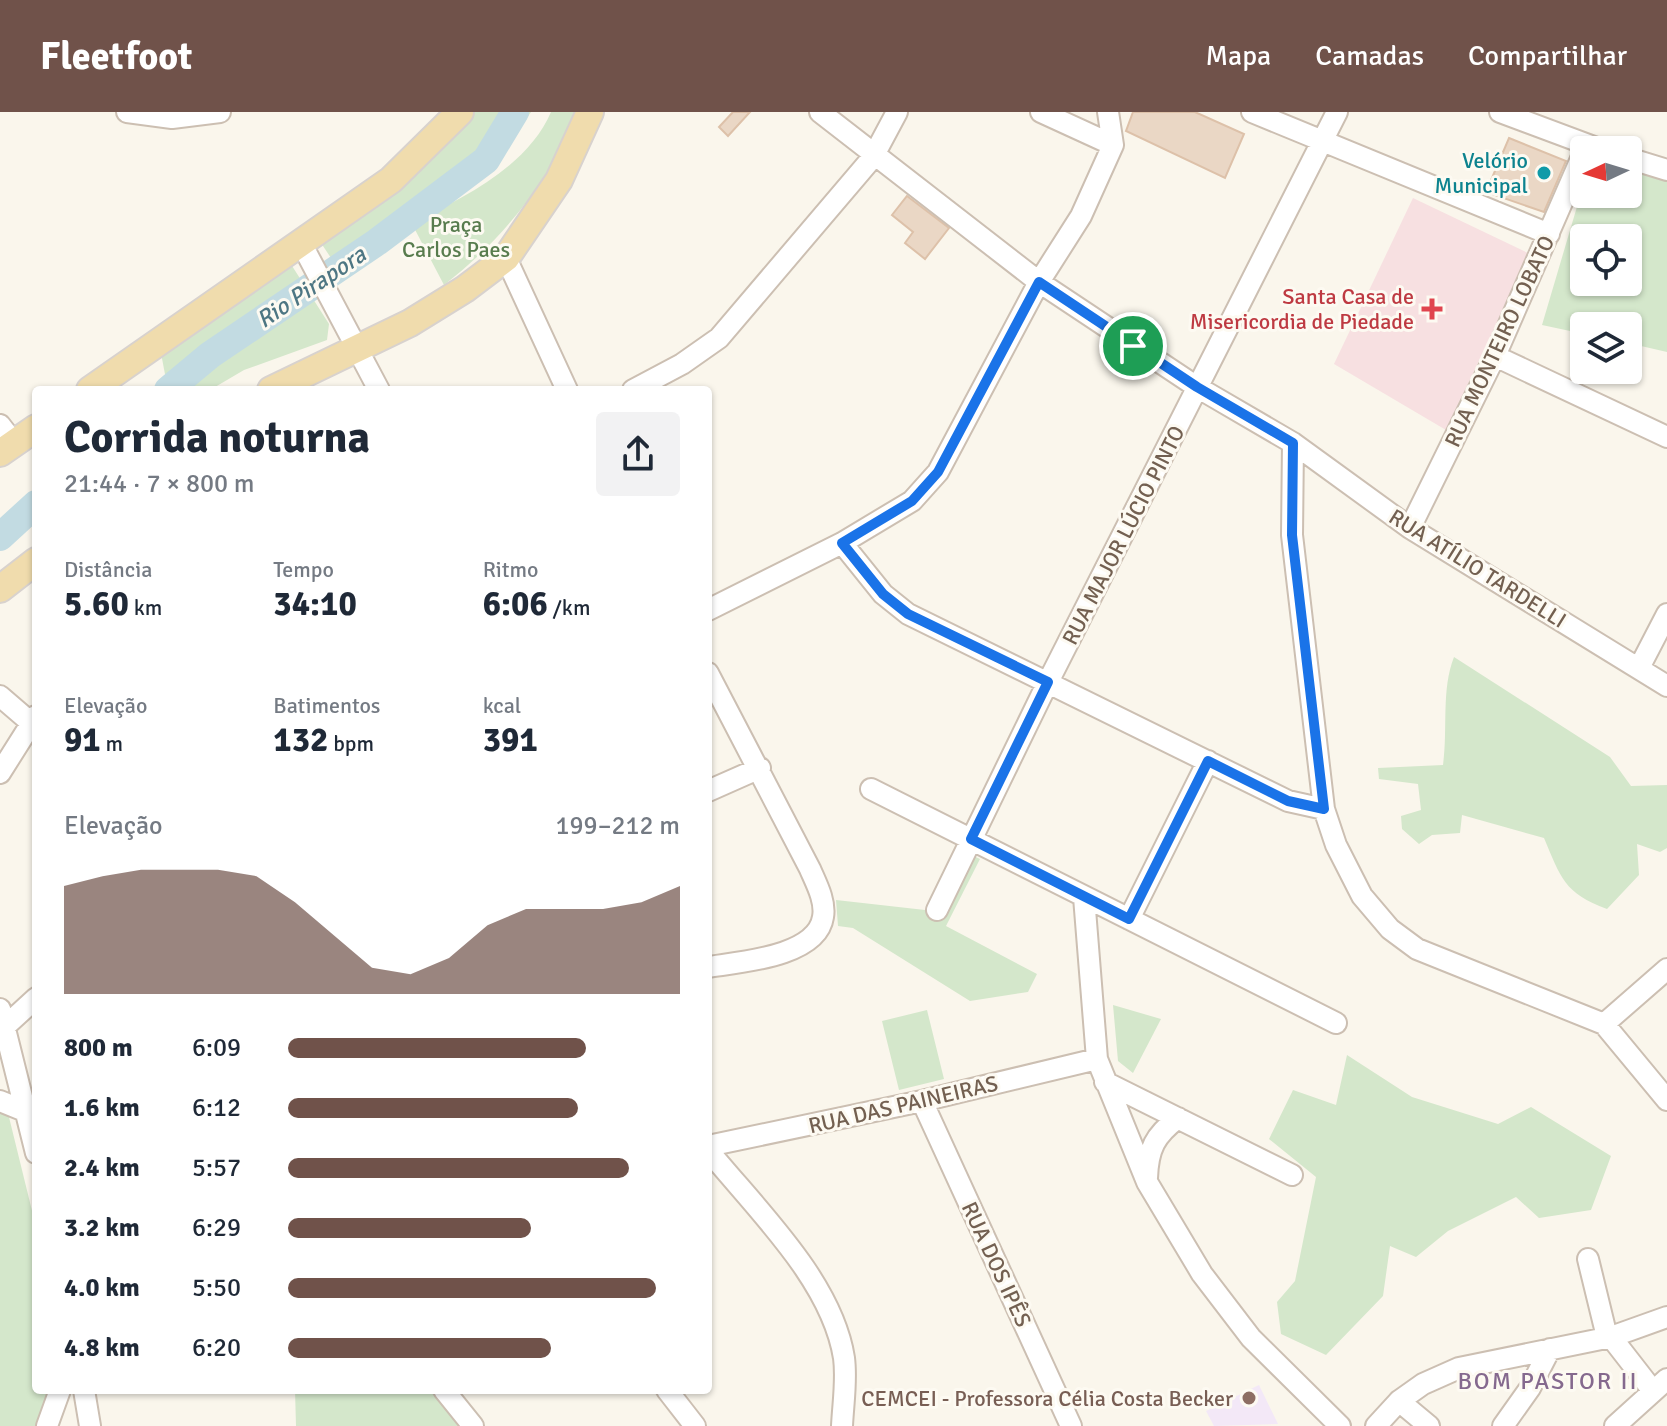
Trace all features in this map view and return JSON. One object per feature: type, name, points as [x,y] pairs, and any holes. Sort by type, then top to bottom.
[{"type":"main road","points":[[96,386],[304,247],[391,180],[460,112]]},
{"type":"main road","points":[[279,386],[358,349],[458,294],[506,258],[559,180],[590,112]]},
{"type":"main road","points":[[5,441],[32,430]]},
{"type":"main road","points":[[0,589],[32,564]]},
{"type":"street","points":[[127,112],[172,118],[220,112]]},
{"type":"street","name":"RUA ATÍLIO TARDELLI","points":[[820,112],[873,157],[1039,282],[1197,387],[1293,443],[1410,528],[1667,686]]},
{"type":"street","points":[[641,386],[682,364],[719,338],[873,157],[897,112]]},
{"type":"street","points":[[1041,112],[1113,145]]},
{"type":"street","points":[[712,608],[842,543],[912,501],[938,472],[1039,282],[1081,216],[1113,145],[1108,112]]},
{"type":"street","points":[[1252,112],[1549,234]]},
{"type":"street","name":"RUA MAJOR LÚCIO PINTO","points":[[937,910],[1048,682],[1337,112]]},
{"type":"street","points":[[1500,112],[1570,141]]},
{"type":"street","points":[[1642,162],[1667,170]]},
{"type":"street","name":"RUA MONTEIRO LOBATO","points":[[1410,528],[1495,356],[1570,190]]},
{"type":"street","points":[[304,247],[377,386]]},
{"type":"street","points":[[506,258],[565,386]]},
{"type":"street","points":[[1495,356],[1667,437]]},
{"type":"street","points":[[1293,443],[1292,535],[1324,809],[1336,845],[1362,896],[1390,929],[1417,949],[1604,1024],[1667,1100]]},
{"type":"street","points":[[842,543],[883,594],[908,614],[1288,801],[1324,809]]},
{"type":"street","points":[[1639,668],[1667,614]]},
{"type":"street","points":[[712,680],[810,869],[821,894],[823,917],[817,932],[802,945],[764,959],[712,966]]},
{"type":"street","points":[[0,696],[32,720]]},
{"type":"street","points":[[0,773],[32,725]]},
{"type":"street","points":[[1129,919],[1208,761]]},
{"type":"street","points":[[712,789],[760,768]]},
{"type":"street","points":[[871,789],[1336,1023]]},
{"type":"street","points":[[1084,897],[1097,1059],[1147,1182],[1202,1274],[1251,1338],[1340,1426]]},
{"type":"street","points":[[1604,1024],[1667,969]]},
{"type":"street","points":[[32,1001],[2,1022],[32,1135]]},
{"type":"street","name":"RUA DAS PAINEIRAS","points":[[712,1147],[1097,1059]]},
{"type":"street","points":[[1105,1082],[1292,1175]]},
{"type":"street","points":[[0,1101],[27,1112]]},
{"type":"street","name":"RUA DOS IPÊS","points":[[922,1101],[1071,1426]]},
{"type":"street","points":[[1147,1182],[1151,1145],[1161,1130],[1178,1118]]},
{"type":"street","points":[[712,1153],[808,1274],[835,1318],[844,1361],[842,1426]]},
{"type":"street","points":[[1588,1259],[1609,1337],[1660,1385],[1615,1426]]},
{"type":"street","points":[[1376,1426],[1399,1401],[1423,1384],[1459,1368],[1609,1337],[1667,1317]]},
{"type":"street","points":[[1503,1426],[1530,1388],[1550,1349]]},
{"type":"street","points":[[47,1426],[61,1394]]},
{"type":"street","points":[[85,1394],[90,1426]]},
{"type":"street","points":[[447,1394],[473,1426]]},
{"type":"street","points":[[670,1394],[695,1426]]},
{"type":"street","points":[[1399,1401],[1429,1426]]},
{"type":"shaded area","name":"Santa Casa de Misericordia de Piedade","points":[[1413,198],[1530,254],[1446,430],[1334,364]]},
{"type":"shaded area","name":"CEMCEI - Professora Célia Costa Becker","points":[[1259,1385],[1278,1424],[1214,1426],[1206,1411]]},
{"type":"green space","points":[[466,112],[531,112],[499,159],[470,185],[391,224],[333,261],[319,240]]},
{"type":"green space","name":"Praça Carlos Paes","points":[[551,112],[576,112],[553,162],[504,229],[444,285],[411,222],[472,192],[510,165],[527,149]]},
{"type":"green space","points":[[1642,174],[1667,180],[1667,352],[1642,346],[1642,312],[1570,312],[1570,331],[1542,325],[1570,230],[1570,296],[1642,296],[1642,224],[1572,224],[1577,208],[1642,208]]},
{"type":"green space","points":[[287,258],[329,324],[327,340],[244,370],[217,386],[167,386],[160,348]]},
{"type":"green space","points":[[1454,657],[1610,757],[1631,786],[1667,785],[1667,848],[1660,852],[1637,844],[1639,875],[1607,909],[1573,890],[1560,874],[1544,838],[1462,815],[1460,833],[1432,835],[1419,844],[1402,829],[1401,816],[1421,810],[1418,784],[1379,779],[1378,768],[1443,765],[1446,696]]},
{"type":"green space","points":[[957,848],[980,859],[946,926],[1037,974],[1028,992],[970,1001],[853,928],[838,926],[836,900],[925,910]]},
{"type":"green space","points":[[1113,1005],[1161,1019],[1133,1073],[1118,1061]]},
{"type":"green space","points":[[927,1010],[944,1079],[899,1090],[882,1021]]},
{"type":"green space","points":[[1347,1055],[1412,1097],[1498,1124],[1531,1107],[1611,1156],[1591,1210],[1539,1218],[1516,1197],[1448,1231],[1416,1257],[1390,1246],[1383,1296],[1326,1355],[1281,1334],[1277,1302],[1295,1281],[1316,1177],[1269,1139],[1293,1090],[1336,1105]]},
{"type":"green space","points":[[0,1104],[7,1109],[32,1211],[32,1394],[50,1394],[49,1404],[37,1426],[0,1426]]},
{"type":"green space","points":[[295,1394],[435,1394],[458,1426],[296,1426]]},
{"type":"building","points":[[733,112],[750,112],[728,136],[719,127]]},
{"type":"building","points":[[1133,112],[1195,112],[1244,134],[1225,178],[1126,131]]},
{"type":"building","points":[[1509,138],[1566,161],[1544,212],[1486,192]]},
{"type":"building","points":[[907,196],[949,228],[925,259],[905,243],[913,232],[892,215]]},
{"type":"waterway","name":"Rio Pirapora","points":[[173,386],[210,355],[377,242],[486,160],[515,112]]},
{"type":"waterway","name":"Rio Pirapora","points":[[0,537],[32,508]]},
{"type":"place","name":"Velório Municipal","points":[[1544,173]]},
{"type":"place","name":"Santa Casa de Misericordia de Piedade","points":[[1432,309]]},
{"type":"place","name":"CEMCEI - Professora Célia Costa Becker","points":[[1249,1398]]},
{"type":"district","name":"BOM PASTOR II","points":[[1548,1381]]},
{"type":"route","points":[[1039,282],[1133,346],[1293,443],[1292,535],[1324,809],[1288,801],[1208,761],[1129,919],[971,839],[1048,682],[908,614],[883,594],[842,543],[912,501],[938,472],[1039,282]]}]
